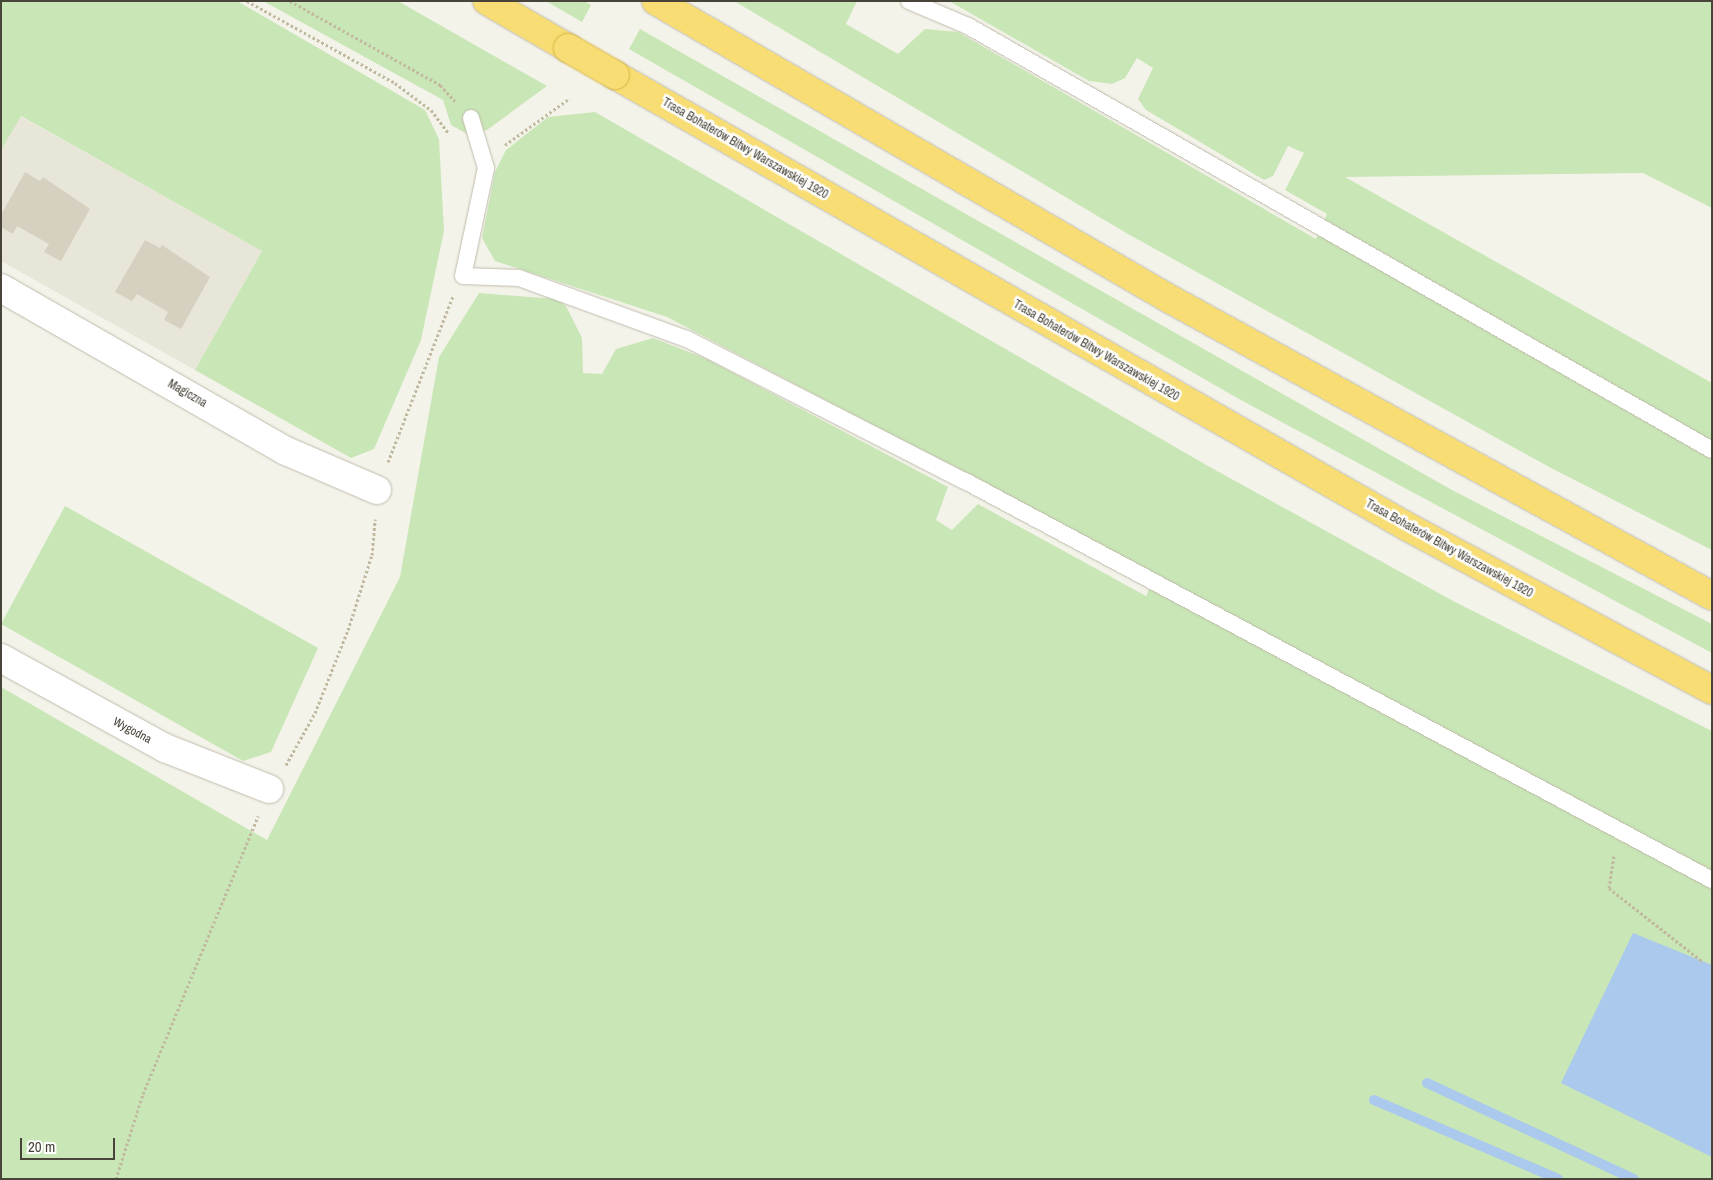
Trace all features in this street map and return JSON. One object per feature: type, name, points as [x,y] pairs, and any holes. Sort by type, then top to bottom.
[{"type":"highway","name":"Trasa Bohaterów Bitwy Warszawskiej 1920","points":[[487,1],[1406,526],[1712,690]]},
{"type":"highway","points":[[656,2],[1168,298],[1712,596]]},
{"type":"street","name":"Magiczna","points":[[1,288],[286,451],[377,490]]},
{"type":"street","name":"Wygodna","points":[[1,658],[164,748],[269,789]]},
{"type":"lane","points":[[909,1],[968,26],[1712,450]]},
{"type":"lane","points":[[471,118],[486,168],[463,276],[519,278],[687,339],[965,481],[1712,880]]},
{"type":"path","points":[[247,1],[395,83],[431,110]]},
{"type":"path","points":[[290,1],[440,85],[471,118]]},
{"type":"path","points":[[486,168],[514,135],[570,98]]},
{"type":"path","points":[[116,1179],[143,1094],[269,789],[315,714],[348,630],[372,556],[377,490],[436,330],[463,276]]},
{"type":"path","points":[[1620,832],[1609,888],[1703,962]]},
{"type":"shaded area","points":[[20,116],[262,251],[195,370],[1,261],[1,150]]},
{"type":"green space","points":[[1,1],[237,1],[425,110],[439,139],[444,231],[421,340],[374,449],[351,458],[195,370],[262,251],[21,116],[1,150]]},
{"type":"green space","points":[[263,1],[398,1],[547,86],[487,130],[467,134],[451,125],[443,100]]},
{"type":"green space","points":[[546,1],[584,1],[591,5],[582,22]]},
{"type":"green space","points":[[734,1],[857,1],[846,24],[898,54],[925,29],[958,32],[1316,239],[1327,214],[1285,190],[1304,153],[1288,146],[1273,176],[1264,180],[1146,110],[1138,99],[1153,68],[1137,58],[1125,78],[1112,84],[1089,81],[949,1],[1712,1],[1712,208],[1643,173],[1345,177],[1712,383],[1712,550],[1551,468],[1128,234]]},
{"type":"green space","points":[[640,29],[1452,490],[1712,624],[1712,653],[1239,399],[629,49]]},
{"type":"green space","points":[[595,112],[1208,466],[1455,602],[1712,731],[1712,1179],[1,1179],[1,687],[267,840],[400,577],[439,357],[479,293],[557,299],[566,306],[582,338],[583,373],[602,374],[616,349],[653,338],[707,359],[948,487],[936,520],[952,530],[978,504],[1146,596],[1156,574],[667,317],[495,261],[482,238],[495,172],[506,150],[548,117]]},
{"type":"green space","points":[[65,506],[318,648],[271,752],[243,761],[1,624]]},
{"type":"water","points":[[1633,933],[1712,965],[1712,1157],[1561,1083]]},
{"type":"building","points":[[25,172],[40,181],[43,177],[90,209],[61,261],[44,252],[49,244],[17,226],[13,234],[1,227],[1,215]]},
{"type":"building","points":[[145,240],[160,248],[162,245],[210,277],[181,329],[164,320],[168,312],[137,294],[132,301],[115,292]]},
{"type":"waterway","points":[[1427,1083],[1634,1179]]},
{"type":"waterway","points":[[1374,1100],[1558,1179]]}]
